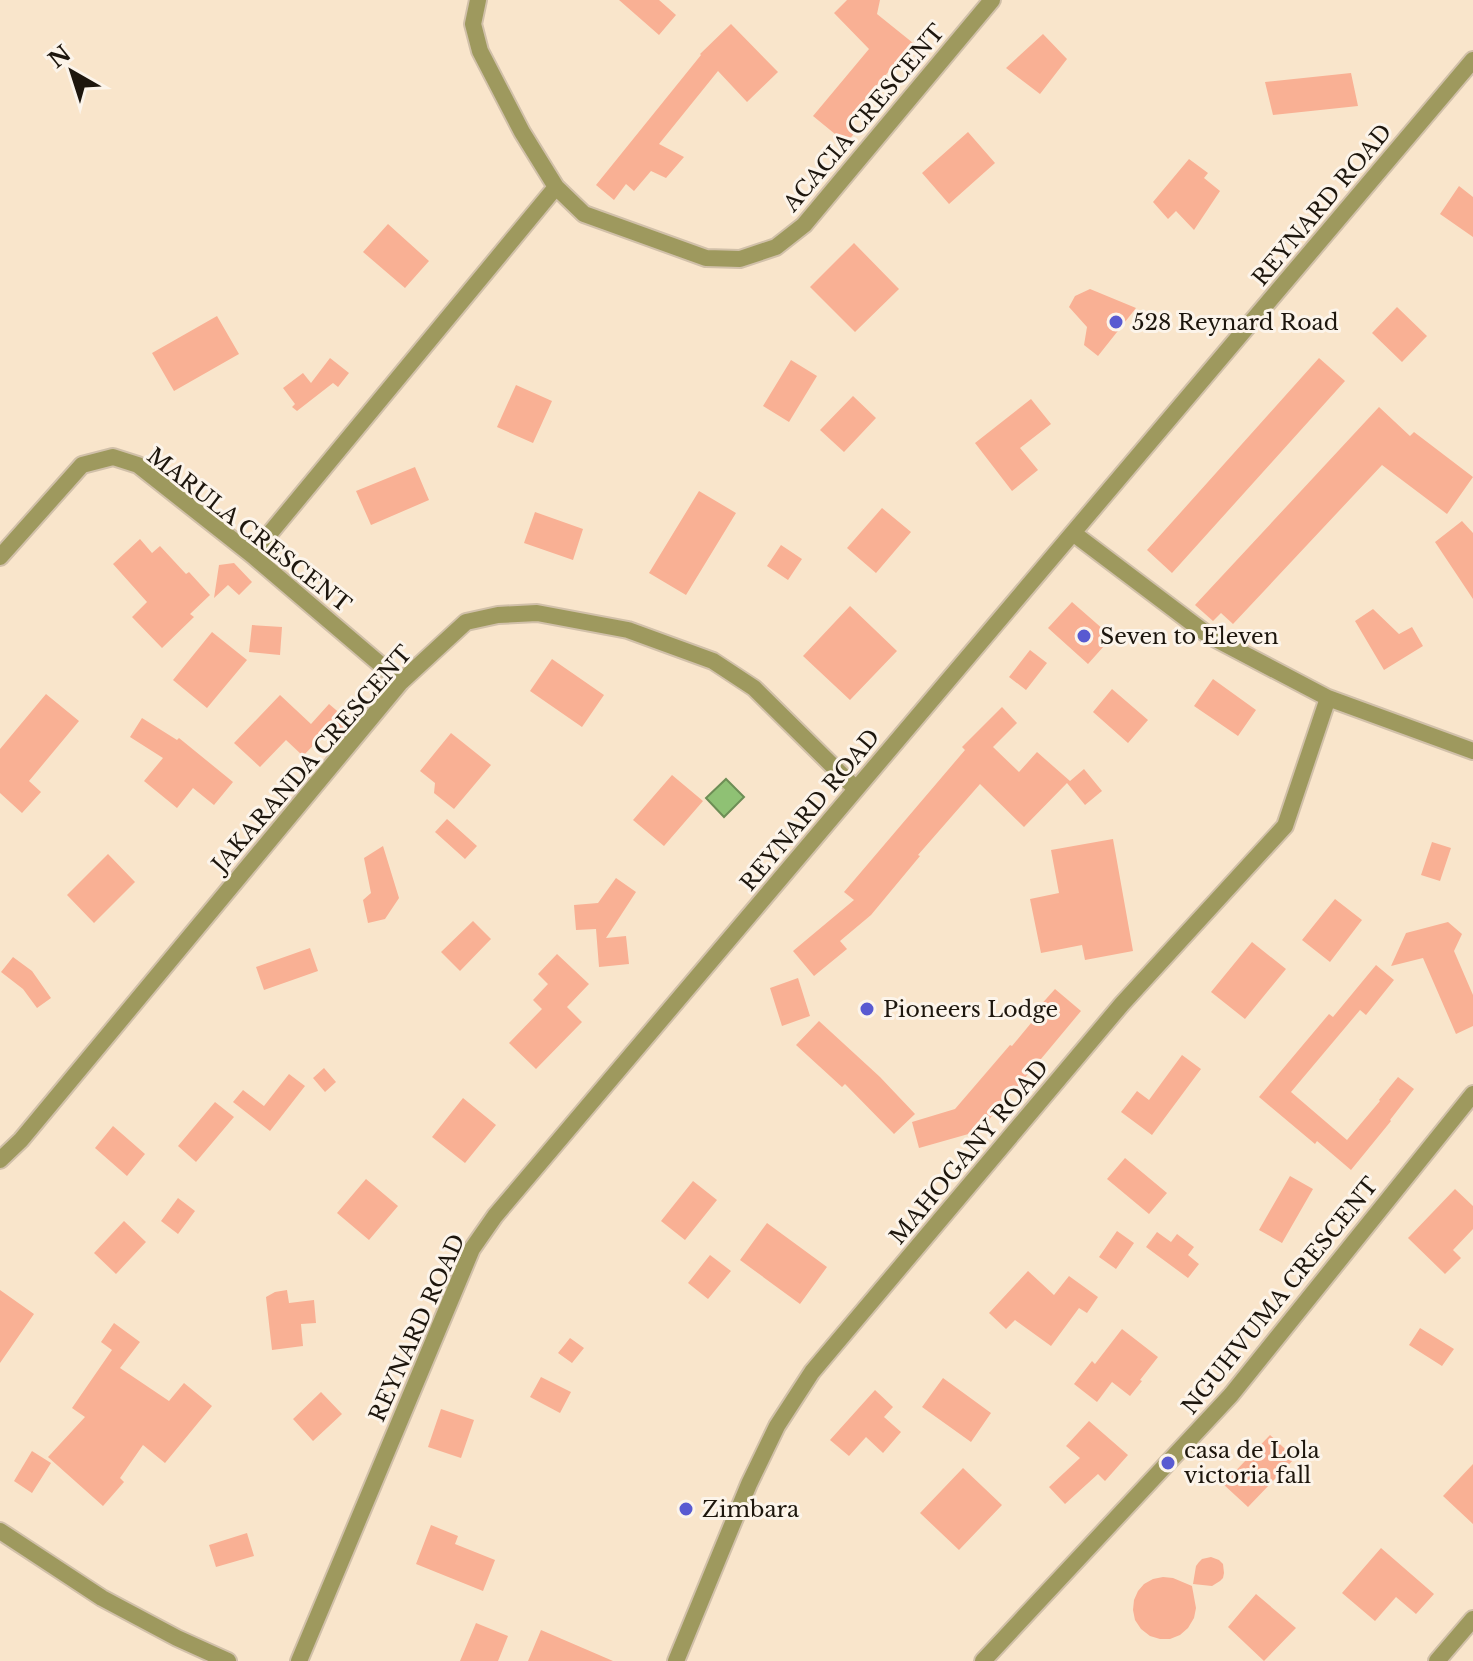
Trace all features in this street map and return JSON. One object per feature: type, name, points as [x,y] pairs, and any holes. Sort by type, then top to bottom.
[{"type":"street","name":"ACACIA CRESCENT","points":[[478,0],[473,24],[480,51],[522,132],[556,187],[584,214],[706,258],[740,259],[776,247],[804,225],[992,0]]},
{"type":"street","name":"REYNARD ROAD","points":[[299,1661],[472,1249],[495,1216],[1473,60]]},
{"type":"street","points":[[252,555],[556,187]]},
{"type":"street","name":"MARULA CRESCENT","points":[[0,557],[82,465],[113,457],[138,465],[252,555],[401,682]]},
{"type":"street","points":[[1073,533],[1208,635],[1328,698],[1473,751]]},
{"type":"street","name":"JAKARANDA CRESCENT","points":[[0,1160],[21,1140],[401,682],[466,622],[498,615],[537,613],[628,630],[713,661],[754,688],[856,789]]},
{"type":"street","name":"MAHOGANY ROAD","points":[[676,1661],[749,1484],[777,1426],[812,1372],[1122,1004],[1285,826],[1328,698]]},
{"type":"street","name":"NGUHVUMA CRESCENT","points":[[983,1661],[1231,1395],[1473,1094]]},
{"type":"street","points":[[0,1531],[102,1598],[228,1661]]},
{"type":"street","points":[[1437,1661],[1473,1619]]},
{"type":"shaded area","points":[[726,779],[744,797],[724,817],[706,798]]},
{"type":"building","points":[[619,0],[659,0],[676,15],[659,35]]},
{"type":"building","points":[[847,0],[880,0],[877,14],[913,43],[848,119],[859,128],[846,143],[813,116],[869,49],[834,13]]},
{"type":"building","points":[[731,24],[778,72],[747,102],[718,71],[659,144],[684,157],[666,178],[651,171],[634,191],[626,184],[614,200],[596,185],[700,54]]},
{"type":"building","points":[[1043,34],[1067,59],[1040,94],[1006,68]]},
{"type":"building","points":[[1351,73],[1358,106],[1273,115],[1265,82]]},
{"type":"building","points":[[968,132],[995,163],[949,204],[922,173]]},
{"type":"building","points":[[1189,159],[1208,173],[1204,178],[1220,191],[1194,230],[1176,211],[1168,219],[1153,202]]},
{"type":"building","points":[[1459,186],[1473,197],[1473,237],[1440,214]]},
{"type":"building","points":[[388,224],[429,261],[405,288],[363,252]]},
{"type":"building","points":[[854,243],[899,289],[855,332],[810,287]]},
{"type":"building","points":[[1090,289],[1136,308],[1098,356],[1084,345],[1087,327],[1069,307],[1075,296]]},
{"type":"building","points":[[1397,307],[1427,336],[1402,362],[1372,333]]},
{"type":"building","points":[[217,316],[239,354],[174,391],[152,353]]},
{"type":"building","points":[[330,358],[349,373],[338,387],[333,383],[297,411],[283,388],[303,373],[311,383]]},
{"type":"building","points":[[1319,358],[1345,381],[1172,573],[1147,550]]},
{"type":"building","points":[[791,360],[817,376],[789,422],[763,406]]},
{"type":"building","points":[[516,385],[552,401],[533,443],[497,427]]},
{"type":"building","points":[[853,396],[876,418],[844,452],[820,430]]},
{"type":"building","points":[[1031,399],[1051,424],[1020,448],[1038,470],[1012,491],[975,443]]},
{"type":"building","points":[[1379,407],[1410,436],[1414,432],[1473,477],[1447,514],[1382,465],[1233,624],[1221,613],[1213,621],[1195,605]]},
{"type":"building","points":[[415,467],[429,500],[371,525],[356,491]]},
{"type":"building","points":[[699,491],[736,513],[686,595],[649,573]]},
{"type":"building","points":[[882,508],[911,532],[876,573],[847,548]]},
{"type":"building","points":[[535,512],[583,529],[573,560],[524,543]]},
{"type":"building","points":[[1462,521],[1473,533],[1473,599],[1435,542]]},
{"type":"building","points":[[140,539],[152,553],[160,546],[210,595],[190,614],[194,617],[162,648],[132,617],[147,602],[113,564]]},
{"type":"building","points":[[781,545],[802,559],[788,580],[767,566]]},
{"type":"building","points":[[234,563],[252,582],[239,595],[228,585],[214,598],[219,565]]},
{"type":"building","points":[[1072,602],[1112,637],[1088,664],[1048,628]]},
{"type":"building","points":[[850,606],[897,651],[850,700],[803,656]]},
{"type":"building","points":[[1373,609],[1399,634],[1412,627],[1423,646],[1384,670],[1355,621]]},
{"type":"building","points":[[252,625],[282,627],[280,655],[249,652]]},
{"type":"building","points":[[212,632],[247,660],[207,708],[173,680]]},
{"type":"building","points":[[1030,650],[1047,663],[1026,690],[1009,677]]},
{"type":"building","points":[[552,659],[604,695],[582,727],[530,691]]},
{"type":"building","points":[[1213,679],[1256,710],[1238,736],[1194,706]]},
{"type":"building","points":[[1112,689],[1148,720],[1128,743],[1093,712]]},
{"type":"building","points":[[46,694],[79,721],[29,781],[41,792],[22,813],[0,793],[0,749]]},
{"type":"building","points":[[280,695],[311,724],[329,704],[349,721],[334,738],[326,732],[303,756],[286,740],[260,767],[234,743]]},
{"type":"building","points":[[1002,707],[1017,723],[993,747],[1019,772],[1037,752],[1070,781],[1084,769],[1102,791],[1085,805],[1067,783],[1024,827],[980,784],[871,915],[840,941],[847,949],[814,976],[793,951],[854,900],[844,892],[965,750],[962,747]]},
{"type":"building","points":[[142,718],[177,740],[179,738],[233,782],[214,805],[193,788],[177,808],[144,781],[163,758],[130,737]]},
{"type":"building","points":[[451,733],[491,765],[454,809],[434,793],[435,783],[420,771]]},
{"type":"building","points":[[672,775],[703,801],[664,846],[633,820]]},
{"type":"building","points":[[447,819],[477,846],[465,859],[435,832]]},
{"type":"building","points":[[1113,839],[1133,951],[1085,960],[1082,945],[1041,953],[1030,899],[1059,893],[1051,850]]},
{"type":"building","points":[[1432,842],[1451,848],[1440,881],[1421,875]]},
{"type":"building","points":[[383,846],[399,898],[385,919],[368,923],[363,900],[371,893],[364,858]]},
{"type":"building","points":[[108,854],[135,882],[94,923],[67,895]]},
{"type":"building","points":[[616,878],[636,892],[606,938],[626,936],[629,964],[599,967],[596,929],[576,930],[574,905],[598,903]]},
{"type":"building","points":[[1335,899],[1362,920],[1330,962],[1302,940]]},
{"type":"building","points":[[473,921],[491,939],[460,971],[441,952]]},
{"type":"building","points":[[1448,922],[1462,934],[1454,951],[1473,995],[1473,1026],[1456,1034],[1423,958],[1391,966],[1406,933]]},
{"type":"building","points":[[1252,942],[1286,969],[1245,1019],[1211,992]]},
{"type":"building","points":[[310,948],[318,971],[264,990],[256,967]]},
{"type":"building","points":[[557,954],[589,984],[567,1007],[582,1022],[536,1069],[509,1043],[542,1009],[533,1000],[548,984],[538,974]]},
{"type":"building","points":[[13,957],[32,971],[51,998],[37,1008],[23,989],[1,972]]},
{"type":"building","points":[[1376,965],[1394,980],[1366,1015],[1360,1010],[1291,1092],[1347,1140],[1398,1077],[1414,1089],[1351,1170],[1259,1097],[1329,1014],[1333,1017]]},
{"type":"building","points":[[798,978],[810,1016],[782,1026],[770,988]]},
{"type":"building","points":[[1055,989],[1081,1011],[1041,1059],[979,1131],[919,1148],[912,1122],[955,1109],[1012,1046]]},
{"type":"building","points":[[819,1021],[915,1114],[894,1134],[845,1084],[842,1087],[796,1045]]},
{"type":"building","points":[[1182,1055],[1201,1069],[1152,1135],[1121,1112],[1137,1091],[1149,1100]]},
{"type":"building","points":[[324,1068],[336,1082],[325,1092],[313,1078]]},
{"type":"building","points":[[289,1074],[305,1086],[270,1131],[233,1102],[243,1090],[264,1106]]},
{"type":"building","points":[[463,1098],[496,1125],[465,1163],[432,1137]]},
{"type":"building","points":[[215,1102],[234,1117],[196,1162],[178,1146]]},
{"type":"building","points":[[113,1126],[145,1154],[127,1176],[95,1148]]},
{"type":"building","points":[[1125,1158],[1167,1193],[1149,1214],[1107,1179]]},
{"type":"building","points":[[1290,1176],[1313,1189],[1282,1243],[1259,1230]]},
{"type":"building","points":[[366,1179],[398,1206],[369,1240],[337,1213]]},
{"type":"building","points":[[693,1181],[717,1200],[685,1240],[661,1221]]},
{"type":"building","points":[[1455,1189],[1473,1206],[1473,1229],[1453,1250],[1461,1258],[1445,1274],[1408,1238]]},
{"type":"building","points":[[178,1198],[195,1211],[178,1234],[161,1221]]},
{"type":"building","points":[[124,1221],[146,1242],[116,1274],[94,1253]]},
{"type":"building","points":[[767,1223],[827,1267],[800,1304],[740,1260]]},
{"type":"building","points":[[1117,1231],[1134,1243],[1116,1269],[1099,1257]]},
{"type":"building","points":[[1157,1232],[1171,1242],[1177,1234],[1194,1247],[1188,1255],[1199,1264],[1188,1278],[1146,1247]]},
{"type":"building","points":[[710,1255],[731,1271],[708,1299],[688,1283]]},
{"type":"building","points":[[1028,1271],[1054,1295],[1069,1276],[1098,1297],[1087,1313],[1079,1308],[1051,1346],[1015,1320],[1006,1329],[989,1313]]},
{"type":"building","points":[[0,1290],[34,1314],[0,1363]]},
{"type":"building","points":[[287,1290],[289,1303],[314,1300],[316,1323],[301,1324],[303,1346],[272,1350],[266,1297]]},
{"type":"building","points":[[114,1323],[140,1342],[120,1368],[169,1401],[184,1383],[212,1406],[165,1463],[143,1445],[120,1478],[124,1482],[103,1506],[48,1457],[85,1417],[72,1408],[112,1350],[101,1342]]},
{"type":"building","points":[[1420,1328],[1454,1349],[1442,1366],[1409,1345]]},
{"type":"building","points":[[1122,1329],[1158,1357],[1130,1396],[1112,1382],[1097,1402],[1074,1384],[1092,1361],[1095,1364]]},
{"type":"building","points":[[570,1338],[584,1348],[572,1363],[558,1353]]},
{"type":"building","points":[[541,1377],[571,1392],[560,1413],[530,1397]]},
{"type":"building","points":[[943,1378],[991,1413],[971,1442],[922,1407]]},
{"type":"building","points":[[875,1390],[893,1407],[884,1417],[901,1432],[883,1453],[866,1437],[849,1456],[830,1440]]},
{"type":"building","points":[[321,1392],[342,1414],[313,1441],[293,1419]]},
{"type":"building","points":[[441,1409],[474,1420],[461,1458],[428,1447]]},
{"type":"building","points":[[1089,1421],[1128,1455],[1105,1481],[1098,1474],[1065,1504],[1049,1487],[1080,1458],[1066,1446]]},
{"type":"building","points":[[1270,1435],[1295,1458],[1248,1507],[1223,1484]]},
{"type":"building","points":[[32,1451],[51,1463],[32,1493],[14,1481]]},
{"type":"building","points":[[1473,1464],[1473,1524],[1443,1496]]},
{"type":"building","points":[[963,1468],[1002,1505],[959,1550],[920,1513]]},
{"type":"building","points":[[431,1525],[458,1536],[455,1544],[495,1560],[483,1591],[416,1564]]},
{"type":"building","points":[[247,1533],[254,1556],[216,1567],[209,1545]]},
{"type":"building","points":[[1381,1548],[1434,1594],[1416,1614],[1396,1597],[1375,1621],[1342,1593]]},
{"type":"building","points":[[1211,1557],[1223,1564],[1223,1578],[1212,1586],[1193,1584],[1196,1566],[1202,1559]]},
{"type":"building","points":[[1163,1577],[1192,1586],[1196,1608],[1188,1628],[1170,1639],[1150,1636],[1141,1629],[1133,1610],[1134,1600],[1144,1584]]},
{"type":"building","points":[[1256,1594],[1296,1628],[1264,1661],[1228,1627]]},
{"type":"building","points":[[476,1623],[508,1636],[498,1661],[460,1661]]},
{"type":"building","points":[[541,1630],[613,1661],[528,1661]]},
{"type":"place","name":"528 Reynard Road","points":[[1116,322]]},
{"type":"place","name":"Seven to Eleven","points":[[1084,636]]},
{"type":"place","name":"Pioneers Lodge","points":[[867,1009]]},
{"type":"place","name":"casa de Lola victoria fall","points":[[1168,1463]]},
{"type":"place","name":"Zimbara","points":[[686,1509]]}]
